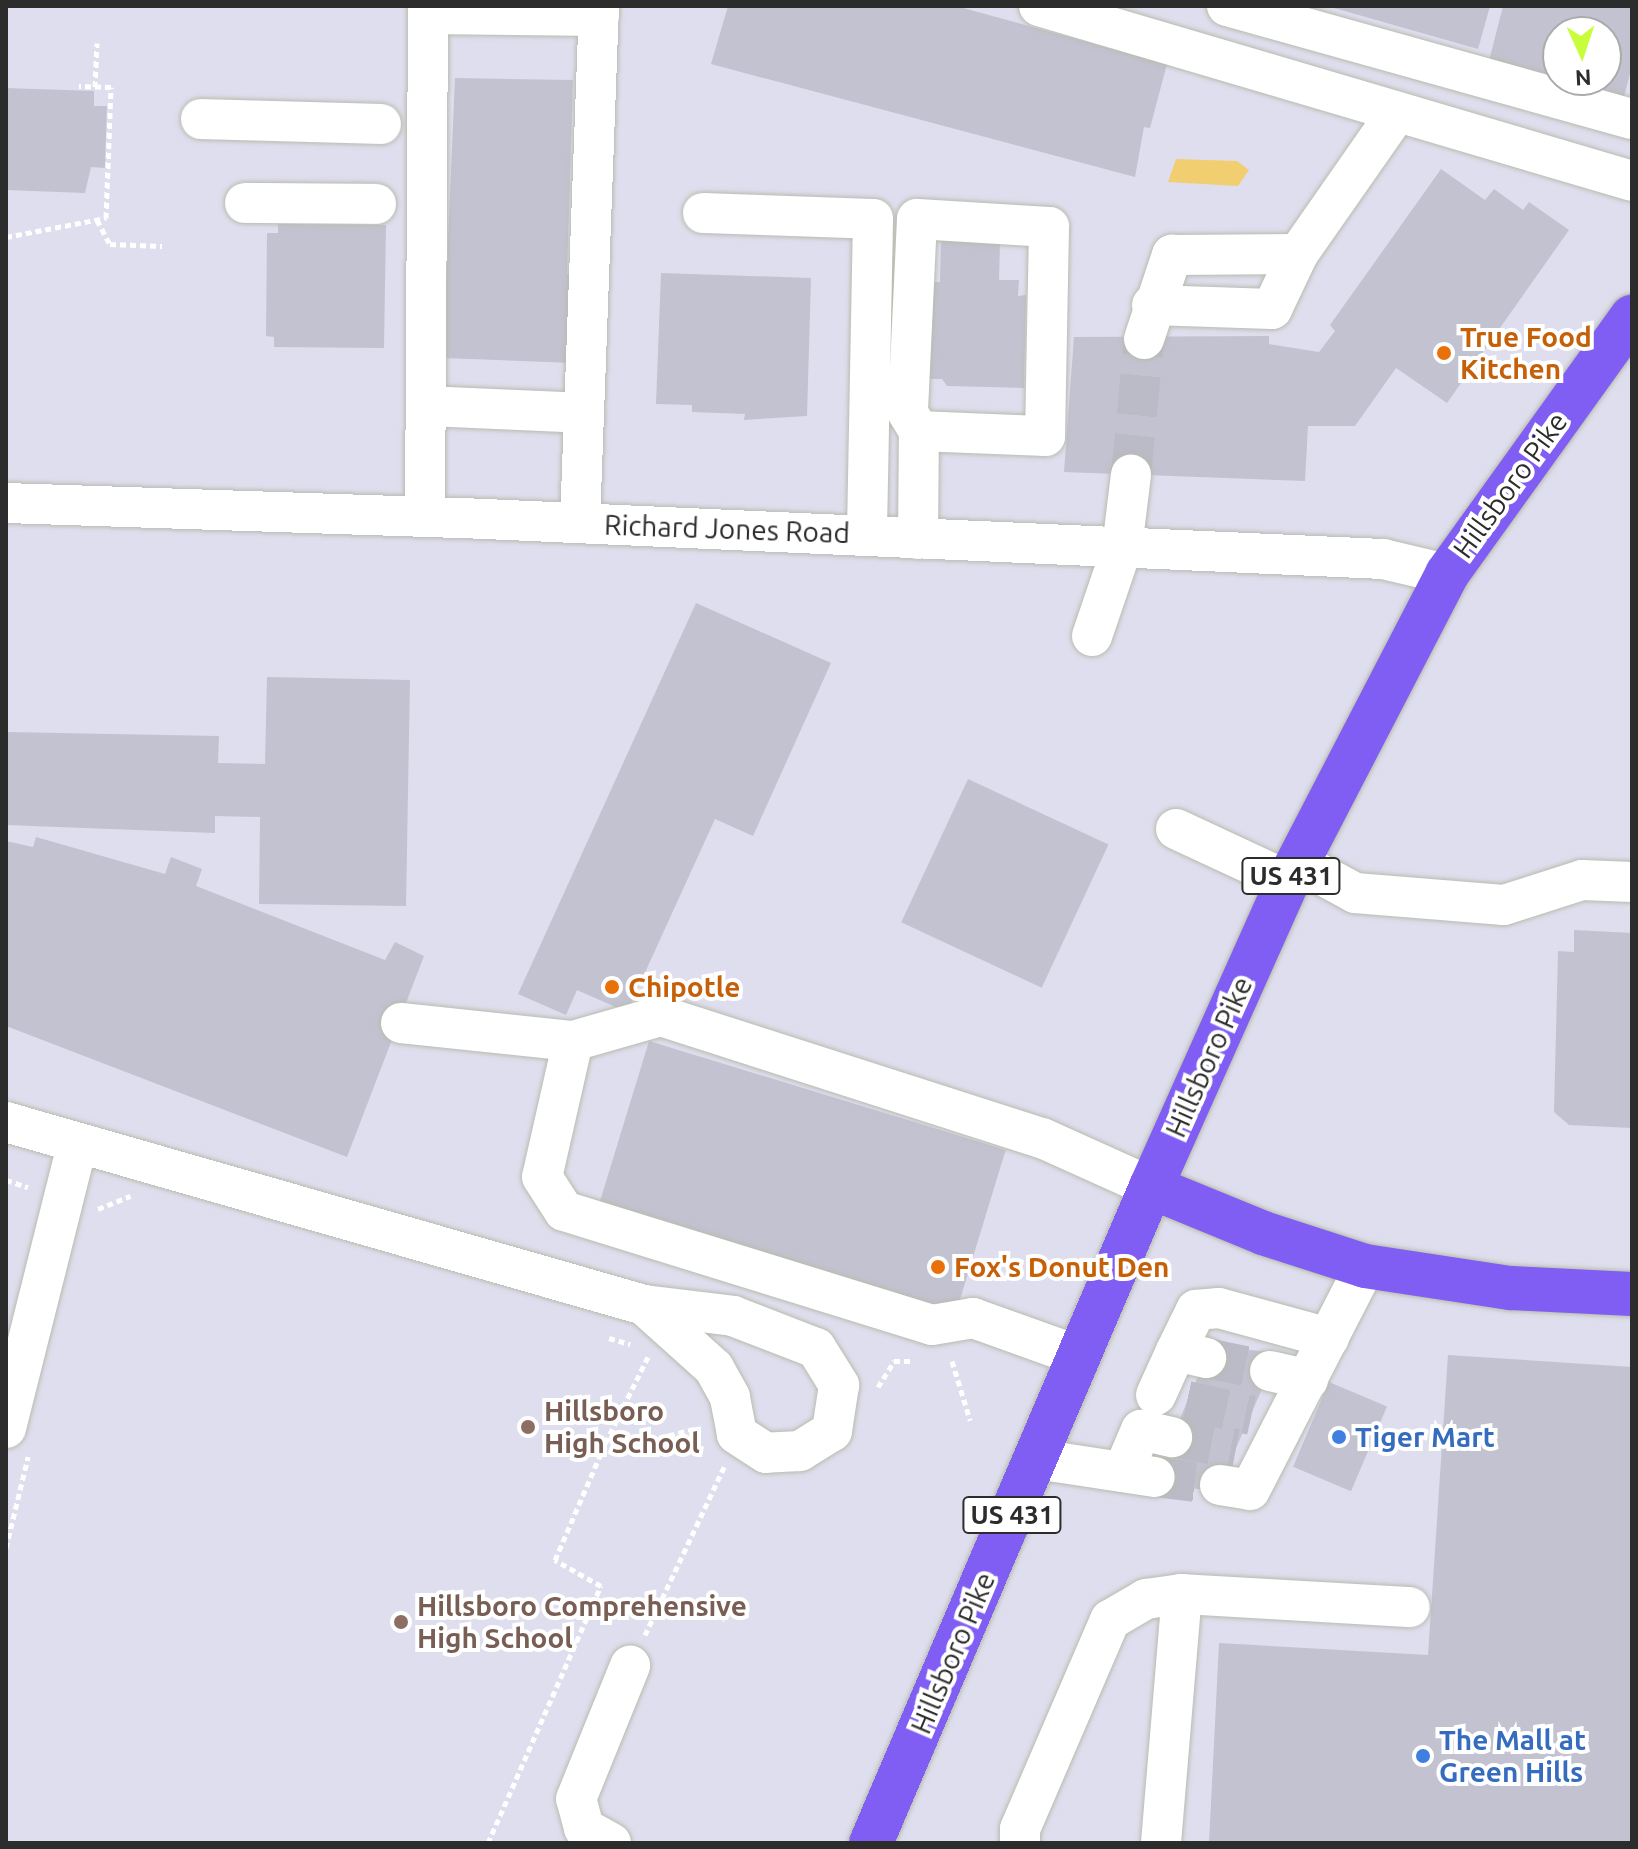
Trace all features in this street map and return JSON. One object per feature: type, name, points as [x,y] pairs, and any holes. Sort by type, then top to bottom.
[{"type":"main road","name":"Hillsboro Pike","points":[[883,1836],[1079,1356],[1293,871],[1447,574],[1632,317]]},
{"type":"main road","points":[[1151,1187],[1263,1233],[1365,1266],[1511,1288],[1632,1294]]},
{"type":"street","points":[[1039,6],[1632,181]]},
{"type":"street","points":[[1227,6],[1632,119]]},
{"type":"street","points":[[425,517],[428,10],[599,11],[580,523]]},
{"type":"street","points":[[1298,254],[1172,255],[1148,322],[1272,309],[1298,254],[1397,112]]},
{"type":"street","points":[[201,119],[381,124]]},
{"type":"street","points":[[245,203],[376,204]]},
{"type":"street","points":[[703,213],[873,219],[867,535]]},
{"type":"street","points":[[918,539],[919,431],[908,413],[913,226],[917,219],[927,218],[1049,227],[1048,427],[1045,436],[919,431]]},
{"type":"street","points":[[426,406],[584,413]]},
{"type":"street","points":[[1092,636],[1122,548],[1131,475]]},
{"type":"street","name":"Richard Jones Road","points":[[6,503],[580,523],[1389,559],[1447,574]]},
{"type":"street","points":[[1176,829],[1355,893],[1504,905],[1582,880],[1632,882]]},
{"type":"street","points":[[401,1023],[573,1041],[661,1016],[1042,1138],[1151,1187]]},
{"type":"street","points":[[573,1041],[542,1177],[564,1211],[932,1325],[973,1318],[1079,1356]]},
{"type":"street","points":[[6,1122],[77,1145],[644,1305],[733,1316],[816,1348],[839,1385],[832,1431],[800,1451],[766,1453],[737,1434],[730,1397],[714,1368],[644,1305]]},
{"type":"street","points":[[19,1435],[77,1145]]},
{"type":"street","points":[[1220,1485],[1250,1490],[1261,1436],[1289,1376],[1329,1338],[1365,1266]]},
{"type":"street","points":[[1036,1459],[1139,1475],[1191,1354],[1196,1310],[1219,1308],[1329,1338]]},
{"type":"street","points":[[1161,1843],[1182,1594]]},
{"type":"street","points":[[1020,1843],[1020,1829],[1110,1620],[1146,1599],[1182,1594],[1410,1607]]},
{"type":"street","points":[[611,1843],[584,1828],[576,1799],[630,1666]]},
{"type":"path","points":[[95,87],[97,43]]},
{"type":"path","points":[[6,237],[106,218],[111,87],[79,86]]},
{"type":"path","points":[[97,220],[110,244],[162,246]]},
{"type":"path","points":[[88,1213],[141,1192]]},
{"type":"path","points":[[606,1337],[651,1351],[664,1360]]},
{"type":"path","points":[[488,1843],[601,1586],[555,1560],[601,1453],[651,1351]]},
{"type":"path","points":[[876,1389],[894,1361],[924,1361]]},
{"type":"path","points":[[939,1361],[953,1361],[970,1420]]},
{"type":"path","points":[[699,1415],[706,1442]]},
{"type":"path","points":[[601,1453],[702,1427]]},
{"type":"path","points":[[6,1548],[19,1435]]},
{"type":"path","points":[[717,1461],[734,1472]]},
{"type":"path","points":[[630,1666],[724,1466]]},
{"type":"shaded area","points":[[1176,159],[1237,161],[1249,170],[1238,186],[1168,182]]},
{"type":"building","points":[[728,6],[956,6],[1167,64],[1150,128],[1144,127],[1135,177],[711,64]]},
{"type":"building","points":[[1327,6],[1490,6],[1478,49]]},
{"type":"building","points":[[1503,6],[1632,6],[1632,66],[1621,108],[1584,96],[1622,96],[1622,16],[1542,16],[1542,82],[1488,65]]},
{"type":"building","points":[[455,78],[573,80],[567,274],[575,274],[574,363],[443,358]]},
{"type":"building","points":[[6,88],[94,91],[94,106],[107,106],[105,168],[91,167],[85,193],[6,190]]},
{"type":"building","points":[[1441,169],[1485,200],[1494,189],[1523,210],[1529,202],[1569,230],[1447,403],[1396,368],[1355,426],[1308,426],[1305,481],[1064,472],[1074,337],[1269,336],[1269,344],[1319,352],[1335,331],[1330,325]]},
{"type":"building","points":[[278,224],[386,225],[384,348],[274,347],[274,337],[266,336],[267,233],[278,233]]},
{"type":"building","points":[[941,241],[1000,242],[999,280],[1019,280],[1018,296],[1026,295],[1024,388],[947,386],[942,379],[917,379],[926,282],[940,282]]},
{"type":"building","points":[[661,273],[811,278],[807,416],[744,420],[745,414],[692,412],[692,405],[656,404]]},
{"type":"building","points":[[696,603],[831,663],[753,836],[715,819],[627,1012],[577,990],[566,1015],[518,994]]},
{"type":"building","points":[[267,677],[410,680],[406,906],[259,904],[260,817],[215,816],[215,833],[6,825],[6,732],[219,736],[218,763],[265,764]]},
{"type":"building","points":[[968,779],[1108,845],[1042,988],[901,922]]},
{"type":"building","points":[[36,837],[165,874],[171,857],[202,869],[196,886],[385,960],[395,942],[424,956],[347,1157],[6,1026],[6,841],[33,847]]},
{"type":"building","points":[[1574,930],[1632,933],[1632,1128],[1569,1125],[1554,1112],[1558,951],[1574,952]]},
{"type":"building","points":[[649,1041],[1006,1150],[954,1320],[597,1211]]},
{"type":"building","points":[[1211,1346],[1278,1353],[1217,1491],[1152,1484]]},
{"type":"building","points":[[1448,1355],[1632,1367],[1632,1843],[1209,1843],[1219,1643],[1428,1655]]},
{"type":"building","name":"Tiger Mart","points":[[1329,1382],[1387,1407],[1351,1491],[1293,1467]]},
{"type":"tunnel","points":[[1131,475],[1144,339]]},
{"type":"tunnel","points":[[1206,1358],[1270,1371]]},
{"type":"tunnel","points":[[1187,1401],[1251,1415]]},
{"type":"tunnel","points":[[1172,1437],[1236,1449]]},
{"type":"tunnel","points":[[1155,1477],[1220,1485]]},
{"type":"place","name":"True Food Kitchen","points":[[1444,353]]},
{"type":"place","name":"Chipotle","points":[[612,987]]},
{"type":"place","name":"Fox's Donut Den","points":[[938,1267]]},
{"type":"place","name":"Hillsboro High School","points":[[528,1427]]},
{"type":"place","name":"Tiger Mart","points":[[1339,1437]]},
{"type":"place","name":"Hillsboro Comprehensive High School","points":[[401,1622]]},
{"type":"place","name":"The Mall at Green Hills","points":[[1423,1756]]}]
